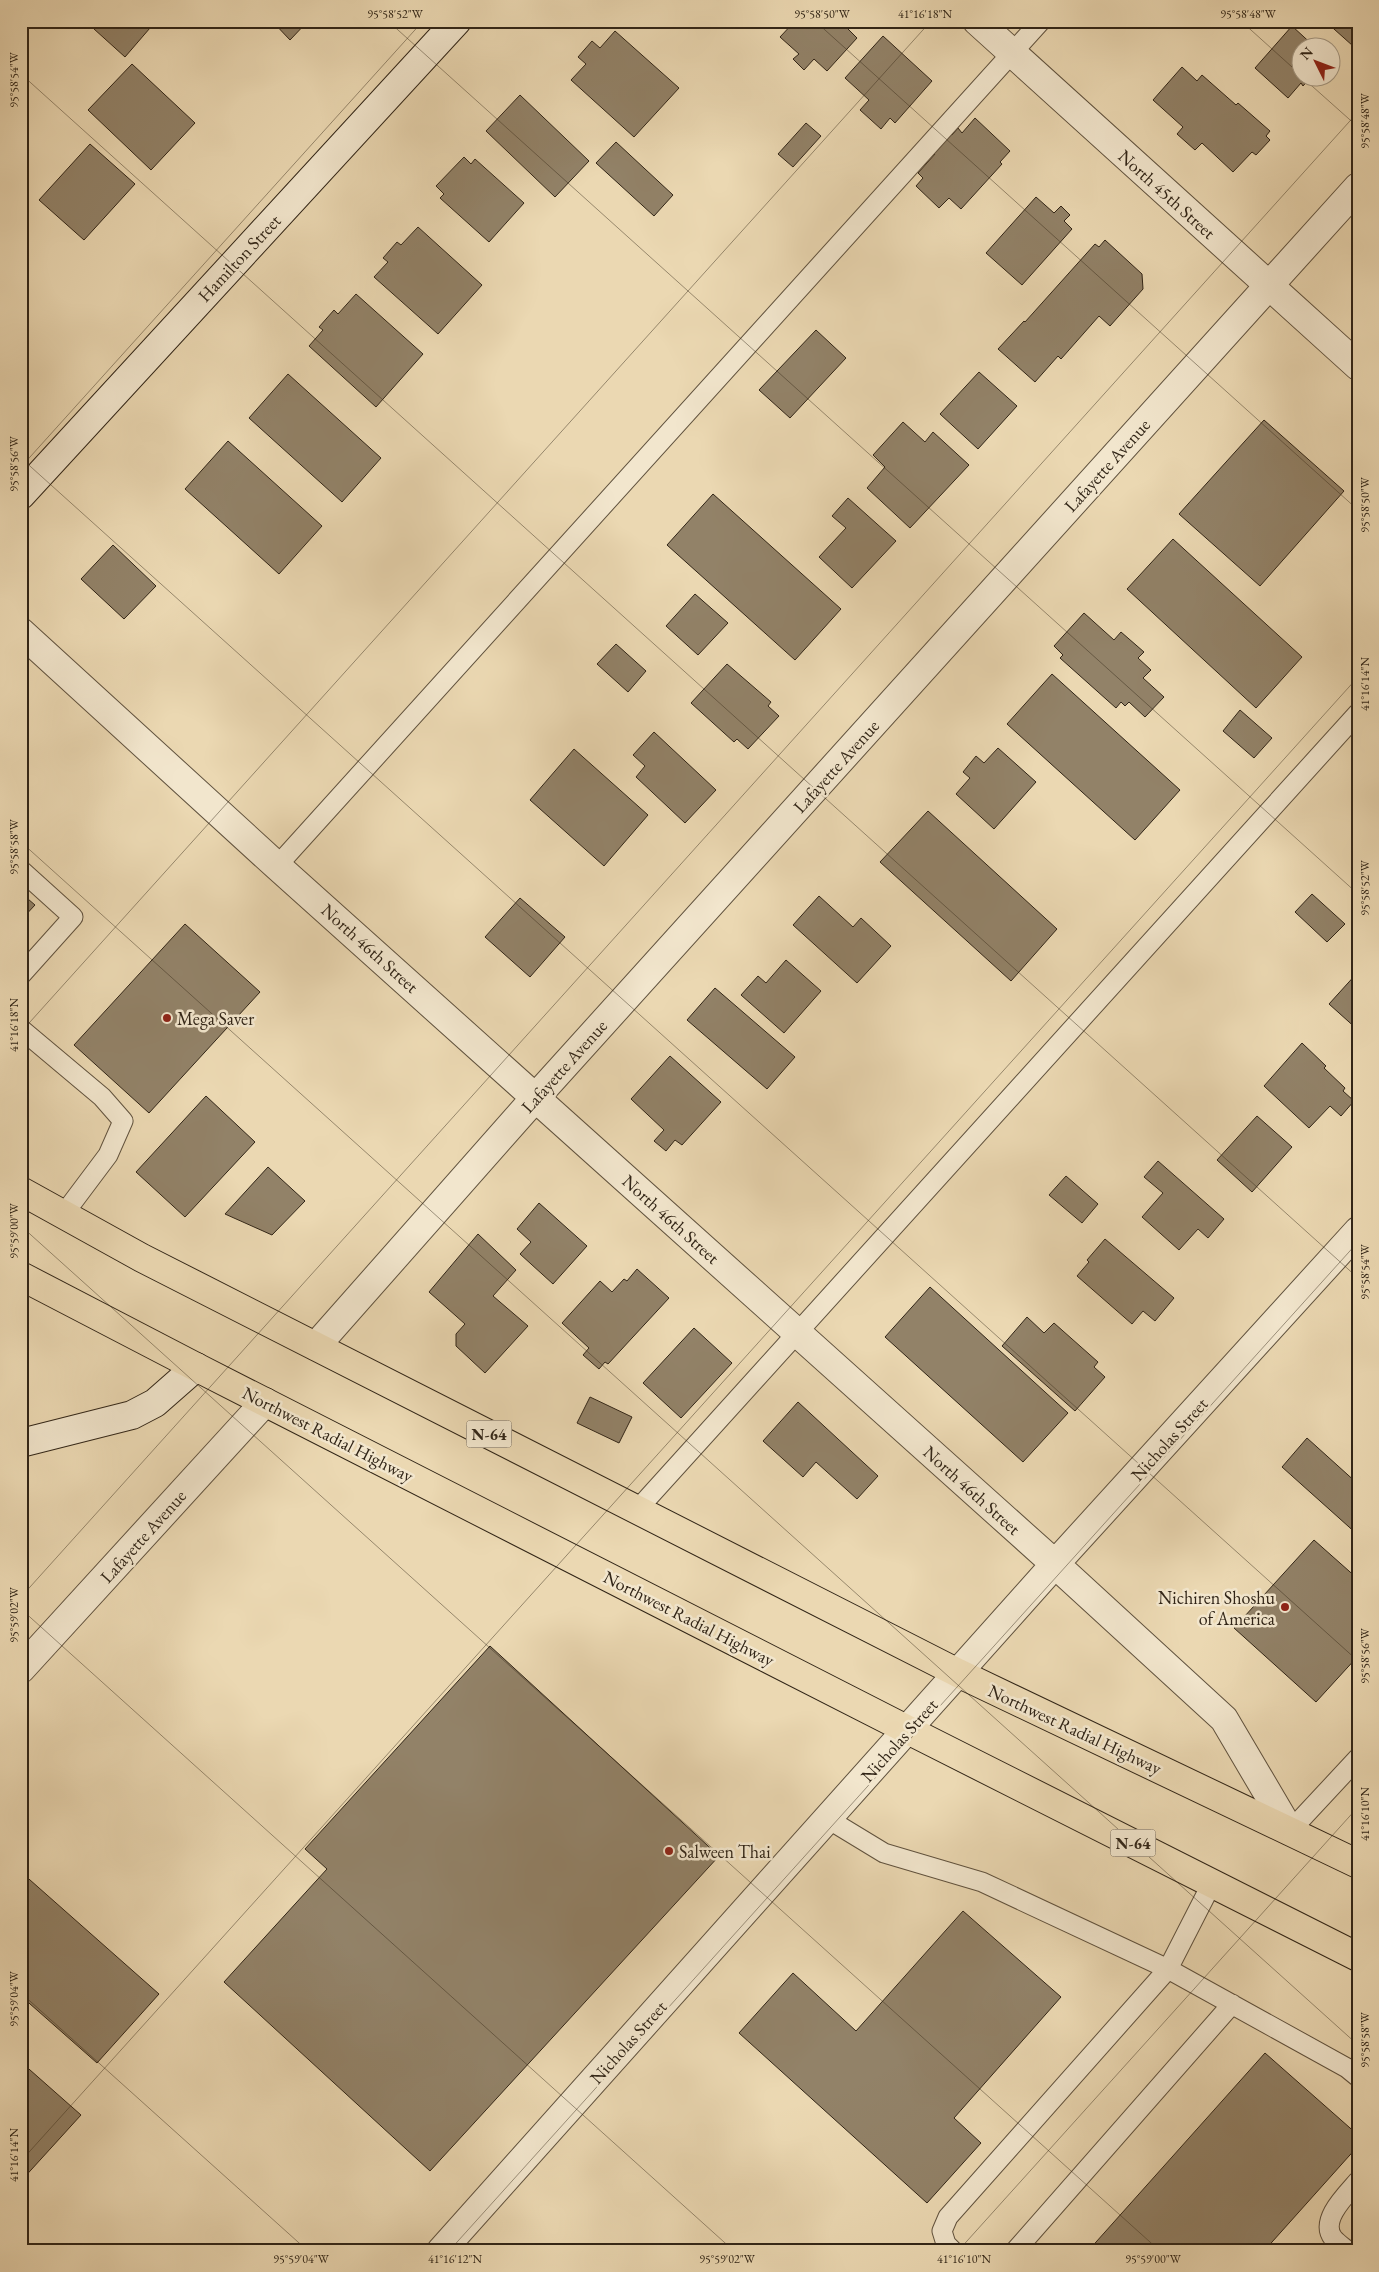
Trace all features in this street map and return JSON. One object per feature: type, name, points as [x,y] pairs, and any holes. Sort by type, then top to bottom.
[{"type":"main road","name":"Northwest Radial Highway","points":[[21,1192],[63,1216],[316,1346],[958,1673],[1358,1864]]},
{"type":"main road","name":"Northwest Radial Highway","points":[[21,1276],[908,1730],[1358,1957]]},
{"type":"street","name":"Hamilton Street","points":[[21,495],[457,21]]},
{"type":"street","name":"North 45th Street","points":[[977,21],[1358,366]]},
{"type":"street","name":"Lafayette Avenue","points":[[316,1346],[536,1097],[1358,187]]},
{"type":"street","name":"North 46th Street","points":[[21,632],[277,866],[1055,1564],[1224,1720],[1290,1831]]},
{"type":"street","name":"Nicholas Street","points":[[441,2251],[1055,1564],[1358,1231]]},
{"type":"street","points":[[21,1444],[132,1415],[155,1403],[196,1367]]},
{"type":"street","name":"Lafayette Avenue","points":[[21,1669],[265,1402]]},
{"type":"lane","points":[[277,866],[1041,21]]},
{"type":"lane","points":[[637,1510],[1358,713]]},
{"type":"lane","points":[[21,870],[73,916],[21,975]]},
{"type":"lane","points":[[21,1029],[102,1097],[123,1121],[108,1155],[63,1216]]},
{"type":"lane","points":[[1290,1831],[1358,1758]]},
{"type":"lane","points":[[828,1819],[884,1853],[982,1882],[1168,1969],[1347,2068],[1358,2077]]},
{"type":"lane","points":[[953,2251],[946,2244],[942,2231],[948,2217],[1168,1969],[1212,1883]]},
{"type":"lane","points":[[1015,2251],[1232,2004]]},
{"type":"lane","points":[[1348,2251],[1332,2237],[1329,2221],[1341,2201],[1358,2181]]},
{"type":"building","points":[[101,21],[142,21],[150,28],[125,57],[94,29]]},
{"type":"building","points":[[272,21],[308,21],[290,40]]},
{"type":"building","points":[[795,21],[846,21],[843,24],[857,38],[827,71],[814,59],[804,70],[793,59],[799,54],[780,37]]},
{"type":"building","points":[[1325,21],[1358,21],[1358,41],[1353,46]]},
{"type":"building","points":[[1292,26],[1305,38],[1292,38],[1292,88],[1297,88],[1288,98],[1255,68]]},
{"type":"building","points":[[615,31],[679,88],[634,137],[571,80],[586,64],[578,57],[592,41],[600,48]]},
{"type":"building","points":[[883,36],[932,81],[895,123],[890,118],[881,129],[860,110],[869,100],[845,78]]},
{"type":"building","points":[[132,64],[195,123],[151,170],[88,110]]},
{"type":"building","points":[[1182,67],[1197,81],[1202,75],[1236,105],[1238,103],[1270,131],[1266,136],[1270,140],[1256,155],[1252,152],[1233,172],[1202,143],[1195,150],[1177,134],[1183,127],[1153,100]]},
{"type":"building","points":[[520,95],[589,161],[555,197],[486,131]]},
{"type":"building","points":[[975,118],[1010,151],[1000,162],[1002,164],[961,209],[949,198],[939,208],[916,186],[923,178],[918,173],[935,154],[931,152],[949,133],[952,135],[958,128],[962,133]]},
{"type":"building","points":[[806,123],[821,136],[793,167],[778,154]]},
{"type":"building","points":[[616,142],[673,195],[654,216],[596,163]]},
{"type":"building","points":[[90,144],[135,184],[84,240],[39,200]]},
{"type":"building","points":[[464,157],[471,164],[475,159],[524,203],[489,242],[440,198],[444,194],[436,186]]},
{"type":"building","points":[[1036,197],[1054,213],[1061,206],[1070,215],[1064,221],[1072,229],[1022,285],[986,253]]},
{"type":"building","points":[[418,227],[482,285],[438,334],[374,277],[388,262],[383,258],[397,242],[401,245]]},
{"type":"building","points":[[1105,240],[1142,274],[1143,289],[1110,326],[1099,316],[1061,359],[1058,356],[1035,382],[998,349],[1025,322],[1095,244],[1099,247]]},
{"type":"building","points":[[356,294],[423,354],[376,407],[309,346],[323,330],[319,327],[334,310],[338,314]]},
{"type":"building","points":[[816,330],[846,358],[790,418],[759,390]]},
{"type":"building","points":[[979,372],[1017,406],[978,449],[940,414]]},
{"type":"building","points":[[288,374],[381,458],[342,502],[249,418]]},
{"type":"building","points":[[1264,420],[1344,491],[1260,586],[1179,514]]},
{"type":"building","points":[[903,422],[925,442],[933,432],[969,465],[910,528],[867,488],[885,467],[873,455]]},
{"type":"building","points":[[228,441],[322,526],[279,574],[185,489]]},
{"type":"building","points":[[713,494],[841,609],[795,660],[667,545]]},
{"type":"building","points":[[848,498],[896,541],[852,588],[819,557],[846,528],[832,516]]},
{"type":"building","points":[[1173,539],[1302,657],[1256,708],[1127,589]]},
{"type":"building","points":[[113,545],[156,586],[124,619],[81,579]]},
{"type":"building","points":[[695,594],[728,623],[698,655],[666,626]]},
{"type":"building","points":[[1084,613],[1114,640],[1121,632],[1144,652],[1138,658],[1151,670],[1143,678],[1164,697],[1145,717],[1129,702],[1125,706],[1121,702],[1116,708],[1060,658],[1063,655],[1054,646]]},
{"type":"building","points":[[616,644],[646,671],[628,692],[597,664]]},
{"type":"building","points":[[727,664],[771,702],[768,706],[779,716],[748,749],[737,739],[734,742],[691,703]]},
{"type":"building","points":[[1052,674],[1180,790],[1135,840],[1007,724]]},
{"type":"building","points":[[1240,710],[1272,738],[1254,758],[1223,731]]},
{"type":"building","points":[[654,732],[716,790],[685,823],[636,777],[645,766],[633,755]]},
{"type":"building","points":[[998,748],[1036,782],[994,829],[956,794],[970,778],[963,772],[976,756],[984,763]]},
{"type":"building","points":[[574,749],[648,815],[604,866],[530,800]]},
{"type":"building","points":[[928,811],[1057,929],[1011,981],[880,862]]},
{"type":"building","points":[[21,893],[35,905],[21,920]]},
{"type":"building","points":[[1312,894],[1345,924],[1327,942],[1295,912]]},
{"type":"building","points":[[819,896],[853,927],[861,918],[891,946],[857,983],[793,925]]},
{"type":"building","points":[[520,898],[565,937],[530,977],[485,937]]},
{"type":"building","name":"Mega Saver","points":[[185,924],[260,992],[149,1113],[74,1045]]},
{"type":"building","points":[[786,960],[821,991],[784,1033],[741,995],[758,976],[766,983]]},
{"type":"building","points":[[1358,972],[1358,1030],[1329,1004]]},
{"type":"building","points":[[715,988],[795,1057],[767,1089],[687,1020]]},
{"type":"building","points":[[1302,1043],[1326,1066],[1324,1068],[1345,1088],[1343,1091],[1354,1101],[1341,1116],[1330,1106],[1309,1128],[1264,1086]]},
{"type":"building","points":[[670,1056],[721,1102],[682,1145],[675,1140],[666,1151],[654,1141],[664,1130],[631,1099]]},
{"type":"building","points":[[206,1096],[255,1142],[185,1217],[136,1172]]},
{"type":"building","points":[[1257,1116],[1292,1147],[1252,1192],[1217,1160]]},
{"type":"building","points":[[1158,1161],[1224,1219],[1208,1238],[1198,1229],[1179,1250],[1142,1217],[1163,1193],[1144,1177]]},
{"type":"building","points":[[268,1167],[305,1201],[272,1235],[225,1214]]},
{"type":"building","points":[[1066,1176],[1098,1204],[1082,1223],[1049,1195]]},
{"type":"building","points":[[539,1203],[587,1246],[553,1284],[520,1254],[531,1242],[517,1229]]},
{"type":"building","points":[[478,1234],[516,1270],[493,1296],[528,1326],[485,1373],[456,1346],[456,1334],[465,1324],[429,1292]]},
{"type":"building","points":[[1105,1239],[1174,1298],[1155,1321],[1143,1311],[1132,1324],[1077,1276],[1089,1262],[1087,1260]]},
{"type":"building","points":[[637,1269],[669,1298],[608,1364],[605,1362],[599,1369],[583,1355],[589,1348],[562,1323],[600,1281],[612,1292],[624,1279],[627,1281]]},
{"type":"building","points":[[930,1287],[1068,1413],[1023,1462],[885,1337]]},
{"type":"building","points":[[1027,1317],[1044,1333],[1054,1323],[1098,1362],[1094,1367],[1105,1377],[1075,1411],[1002,1346]]},
{"type":"building","points":[[694,1328],[732,1363],[681,1418],[643,1383]]},
{"type":"building","points":[[590,1397],[632,1417],[619,1443],[577,1423]]},
{"type":"building","points":[[798,1402],[878,1476],[857,1499],[816,1462],[803,1477],[763,1441]]},
{"type":"building","points":[[1307,1438],[1358,1484],[1358,1535],[1282,1467]]},
{"type":"building","points":[[1314,1540],[1358,1579],[1358,1656],[1316,1702],[1234,1628]]},
{"type":"building","points":[[490,1646],[719,1856],[430,2171],[224,1982],[327,1869],[305,1849]]},
{"type":"building","points":[[21,1872],[159,1994],[97,2063],[21,1996]]},
{"type":"building","points":[[963,1911],[1061,1997],[954,2118],[981,2143],[927,2203],[739,2033],[793,1973],[856,2031]]},
{"type":"building","points":[[1265,2053],[1358,2135],[1358,2146],[1264,2251],[1088,2251]]},
{"type":"building","points":[[21,2062],[81,2115],[21,2181]]},
{"type":"place","name":"Mega Saver","points":[[167,1018]]},
{"type":"place","name":"Nichiren Shoshu of America","points":[[1285,1607]]},
{"type":"place","name":"Salween Thai","points":[[669,1851]]}]
